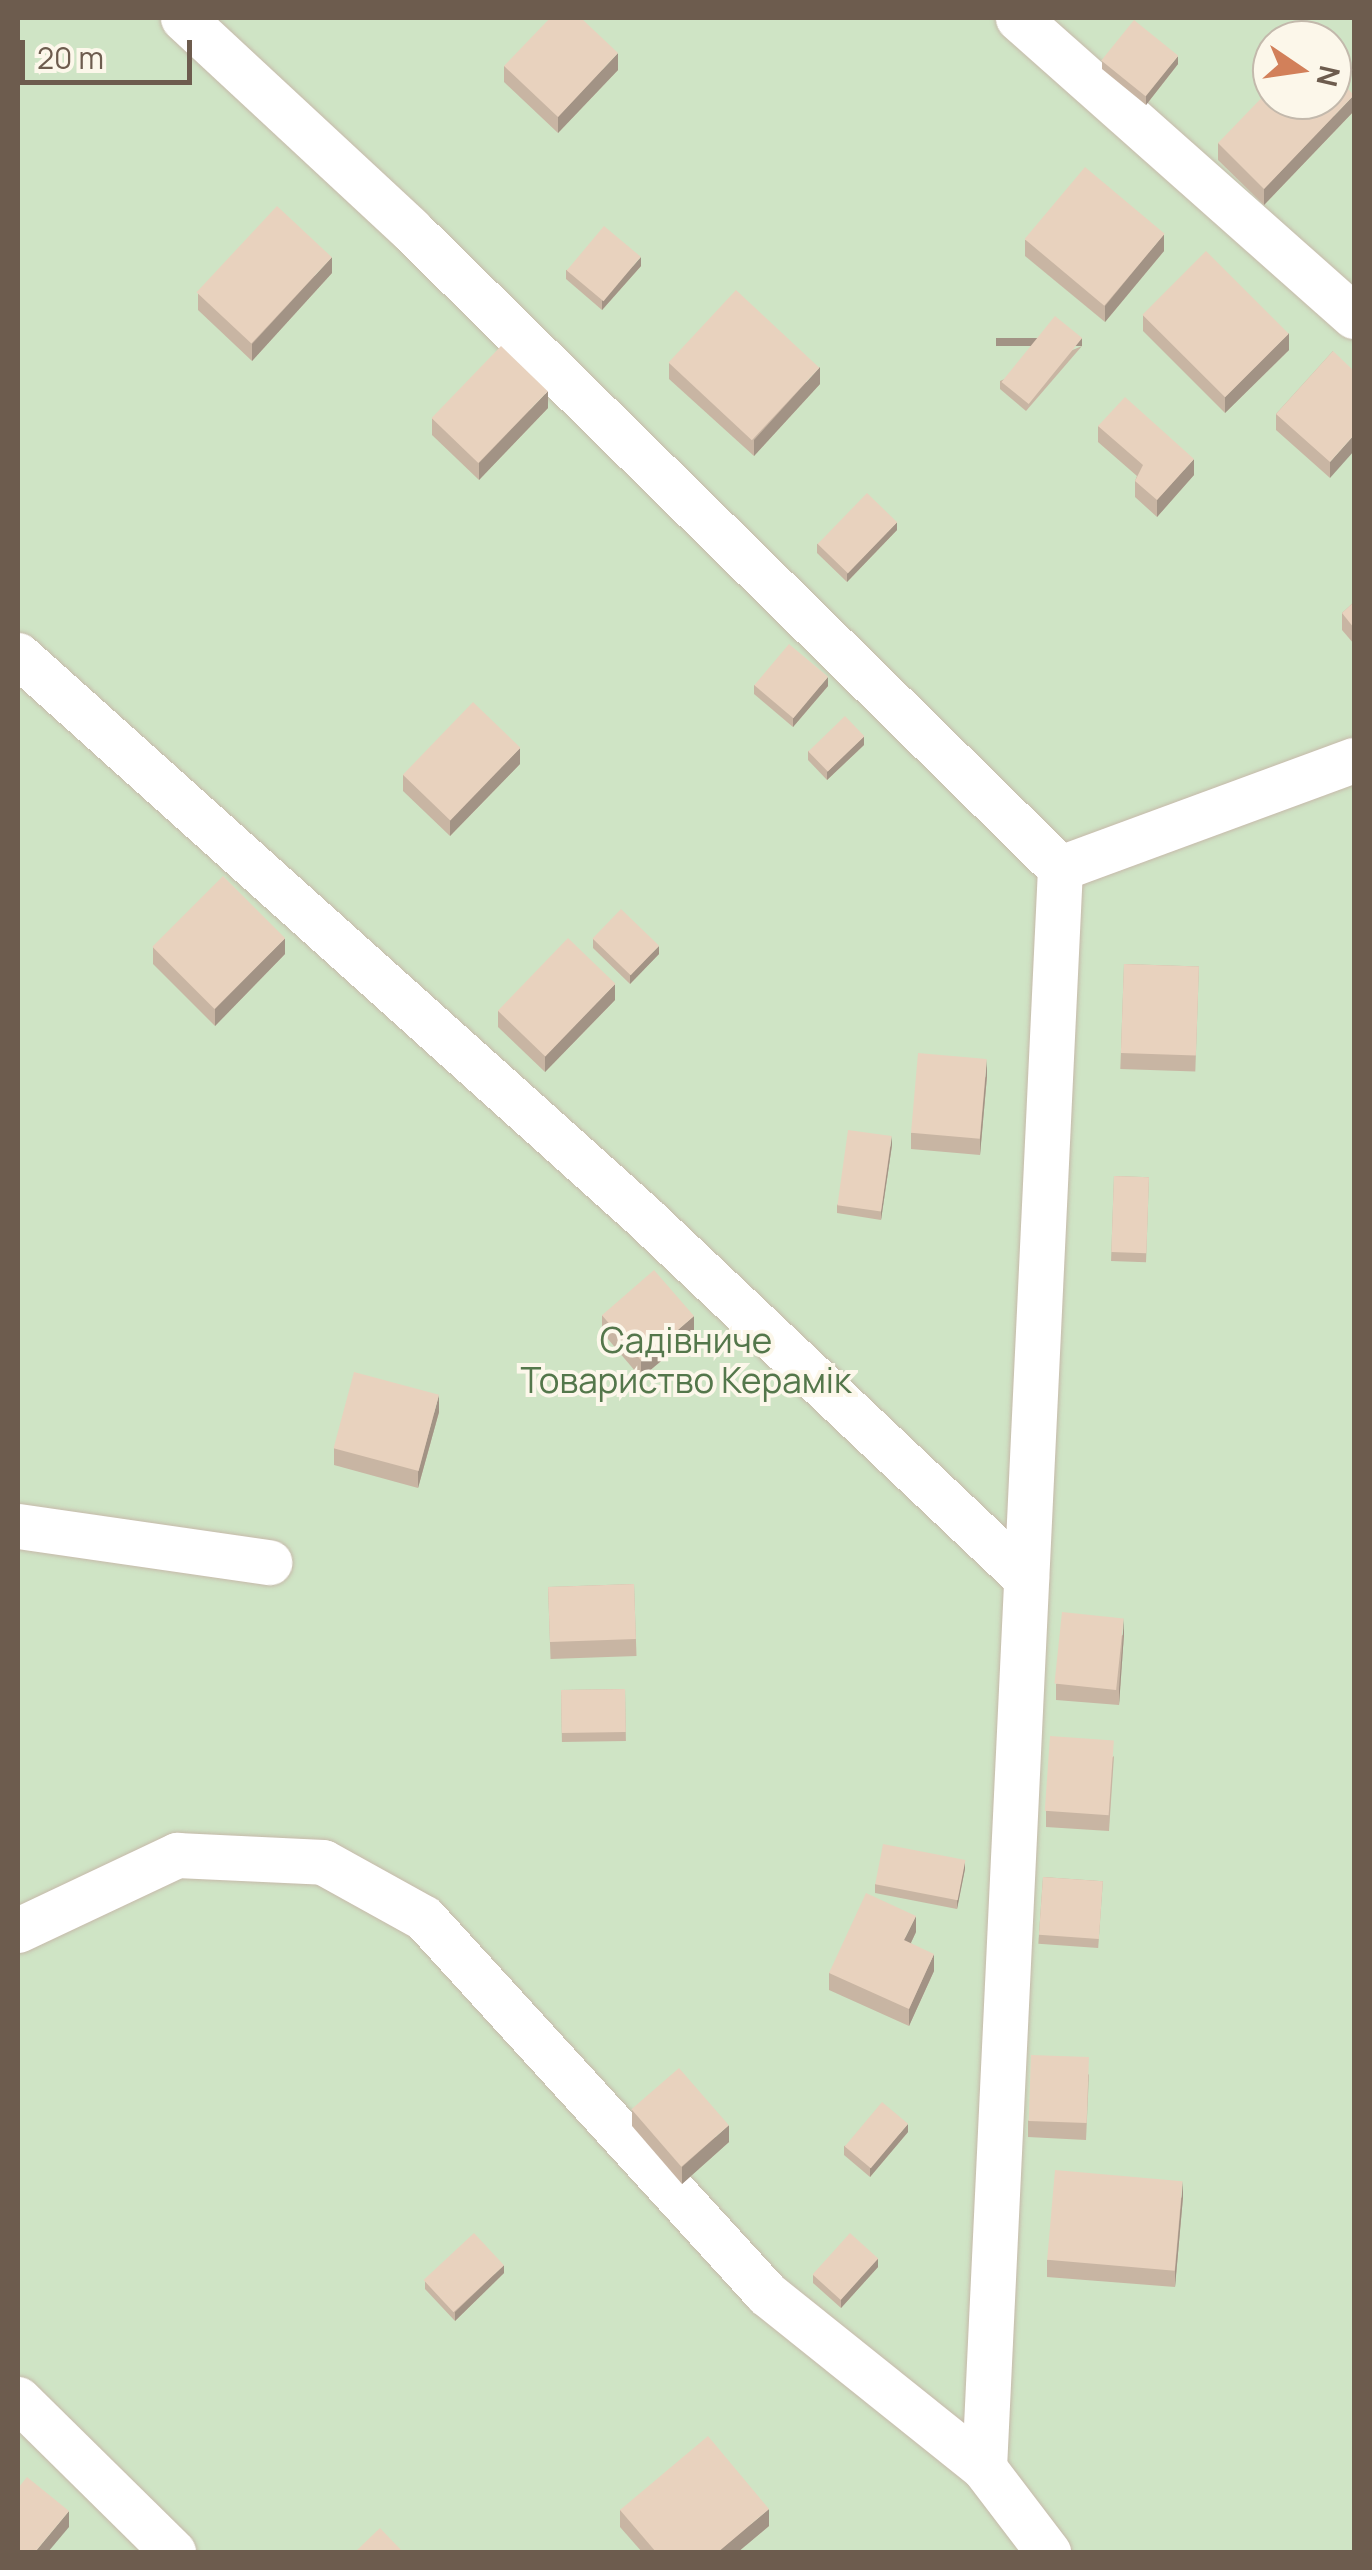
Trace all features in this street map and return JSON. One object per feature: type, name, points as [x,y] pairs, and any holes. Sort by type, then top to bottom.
[{"type":"street","points":[[183,18],[424,243],[1060,868],[984,2468]]},
{"type":"street","points":[[1018,18],[1354,316]]},
{"type":"street","points":[[18,655],[643,1216],[1026,1578]]},
{"type":"street","points":[[1060,868],[1354,760]]},
{"type":"street","points":[[18,1526],[269,1562]]},
{"type":"street","points":[[18,1930],[177,1855],[323,1862],[424,1918],[767,2294],[984,2468],[1048,2552]]},
{"type":"street","points":[[18,2399],[173,2552]]},
{"type":"green space","name":"Садівниче Товариство Керамік","points":[[18,18],[993,18],[1060,77],[998,18],[1354,18],[1354,2552],[18,2552]]},
{"type":"building","points":[[550,18],[581,18],[618,53],[558,117],[504,66]]},
{"type":"building","points":[[1134,20],[1178,56],[1146,96],[1101,60]]},
{"type":"building","points":[[1252,108],[1252,120],[1330,120],[1264,189],[1218,143]]},
{"type":"building","points":[[1085,167],[1165,234],[1104,306],[1025,239]]},
{"type":"building","points":[[277,206],[332,257],[251,343],[197,292]]},
{"type":"building","points":[[604,226],[641,257],[603,301],[567,270]]},
{"type":"building","points":[[1206,251],[1289,334],[1225,397],[1142,315]]},
{"type":"building","points":[[736,290],[819,368],[752,440],[668,362]]},
{"type":"building","points":[[1055,316],[1082,338],[1029,404],[1002,382]]},
{"type":"building","points":[[501,346],[548,391],[478,463],[432,418]]},
{"type":"building","points":[[1333,351],[1354,371],[1354,435],[1330,462],[1276,414]]},
{"type":"building","points":[[1125,397],[1194,459],[1157,500],[1135,481],[1143,465],[1098,426]]},
{"type":"building","points":[[867,493],[897,522],[848,573],[818,544]]},
{"type":"building","points":[[1354,602],[1354,628],[1342,613]]},
{"type":"building","points":[[789,644],[828,677],[793,718],[754,685]]},
{"type":"building","points":[[473,702],[520,748],[450,821],[403,775]]},
{"type":"building","points":[[845,716],[864,736],[828,772],[808,751]]},
{"type":"building","points":[[223,876],[285,938],[215,1009],[152,947]]},
{"type":"building","points":[[621,909],[659,946],[631,975],[593,938]]},
{"type":"building","points":[[568,938],[615,984],[545,1057],[498,1011]]},
{"type":"building","points":[[1124,964],[1199,967],[1196,1056],[1121,1053]]},
{"type":"building","points":[[918,1053],[987,1059],[980,1139],[911,1133]]},
{"type":"building","points":[[848,1130],[892,1136],[881,1211],[837,1205]]},
{"type":"building","points":[[1114,1176],[1149,1177],[1146,1253],[1111,1252]]},
{"type":"building","points":[[654,1270],[694,1316],[642,1361],[602,1315]]},
{"type":"building","points":[[354,1372],[439,1395],[419,1471],[334,1448]]},
{"type":"building","points":[[634,1584],[636,1639],[550,1642],[548,1587]]},
{"type":"building","points":[[1062,1612],[1124,1618],[1116,1690],[1054,1684]]},
{"type":"building","points":[[625,1689],[626,1732],[562,1733],[561,1690]]},
{"type":"building","points":[[1050,1736],[1114,1740],[1109,1815],[1045,1811]]},
{"type":"building","points":[[883,1844],[965,1860],[958,1900],[875,1884]]},
{"type":"building","points":[[1043,1877],[1103,1881],[1099,1939],[1039,1935]]},
{"type":"building","points":[[866,1893],[916,1916],[904,1940],[934,1954],[909,2009],[829,1973]]},
{"type":"building","points":[[1031,2055],[1089,2057],[1087,2123],[1029,2121]]},
{"type":"building","points":[[679,2068],[729,2125],[681,2167],[631,2109]]},
{"type":"building","points":[[882,2102],[908,2124],[871,2168],[845,2146]]},
{"type":"building","points":[[1055,2170],[1183,2181],[1175,2271],[1047,2260]]},
{"type":"building","points":[[474,2233],[504,2265],[454,2312],[424,2280]]},
{"type":"building","points":[[850,2233],[878,2258],[841,2300],[813,2275]]},
{"type":"building","points":[[708,2436],[769,2509],[718,2552],[656,2552],[620,2510]]},
{"type":"building","points":[[27,2477],[69,2511],[35,2552],[18,2552],[18,2488]]},
{"type":"building","points":[[380,2528],[403,2552],[355,2552]]}]
